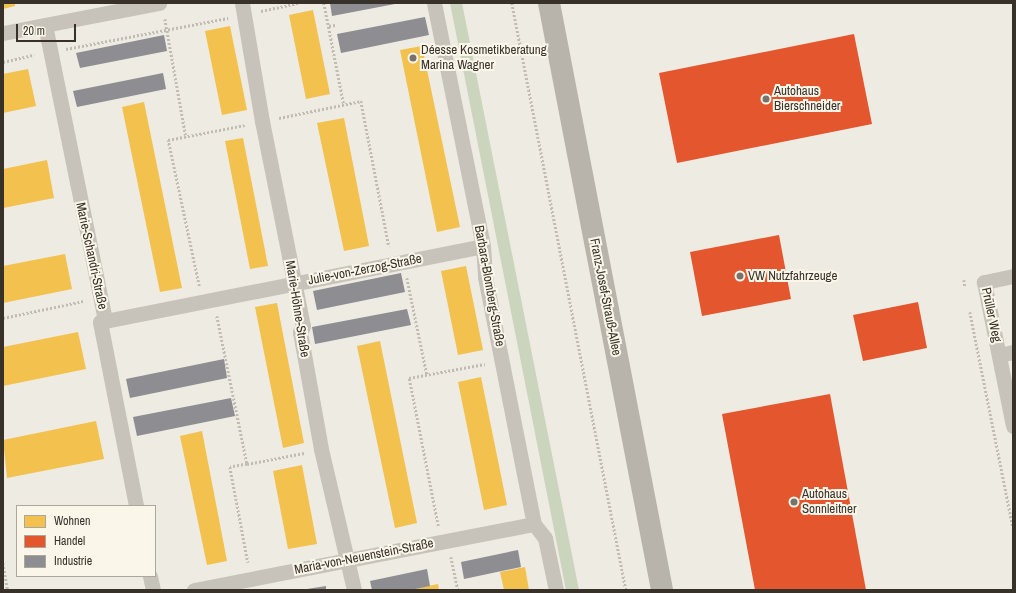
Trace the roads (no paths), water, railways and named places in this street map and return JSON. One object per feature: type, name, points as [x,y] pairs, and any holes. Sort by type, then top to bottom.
[{"type":"street","name":"Barbara-Blomberg-Straße","points":[[434,3],[483,246],[485,277],[534,524],[546,538],[556,590]]},
{"type":"street","name":"Franz-Josef-Strauß-Allee","points":[[549,3],[662,590]]},
{"type":"street","name":"Marie-Höhne-Straße","points":[[244,9],[262,121],[294,284],[321,449],[342,547],[348,560],[354,590]]},
{"type":"street","points":[[3,33],[45,25],[162,10]]},
{"type":"street","name":"Marie-Schandri-Straße","points":[[45,25],[49,52],[105,321],[100,322],[136,505]]},
{"type":"street","name":"Julie-von-Zerzog-Straße","points":[[105,321],[483,246]]},
{"type":"street","name":"Prüller Weg","points":[[1013,276],[984,282],[1006,353],[1013,426]]},
{"type":"street","name":"Maria-von-Neuenstein-Straße","points":[[194,590],[534,524]]},
{"type":"street","points":[[150,577],[153,590]]},
{"type":"place","name":"Déesse Kosmetikberatung Marina Wagner","points":[[413,58]]},
{"type":"place","name":"Autohaus Bierschneider","points":[[766,99]]},
{"type":"place","name":"VW Nutzfahrzeuge","points":[[740,276]]},
{"type":"place","name":"Autohaus Sonnleitner","points":[[794,502]]}]
